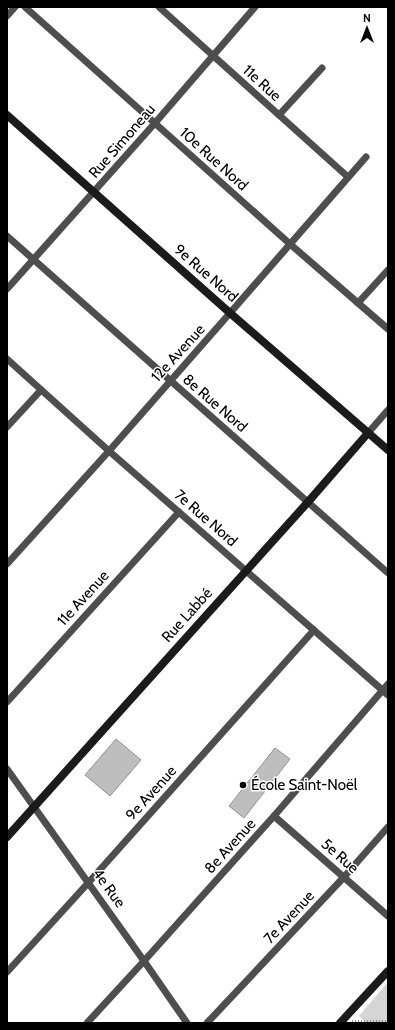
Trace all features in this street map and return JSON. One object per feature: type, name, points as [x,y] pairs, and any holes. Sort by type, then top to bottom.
[{"type":"street","points":[[7,16],[15,7]]},
{"type":"street","name":"10e Rue Nord","points":[[25,7],[290,244],[388,329]]},
{"type":"street","name":"11e Rue","points":[[159,7],[348,177]]},
{"type":"street","name":"Rue Simoneau","points":[[7,289],[94,193],[255,7]]},
{"type":"street","points":[[279,116],[322,68]]},
{"type":"street","name":"9e Rue Nord","points":[[7,116],[388,450]]},
{"type":"street","name":"12e Avenue","points":[[7,564],[109,451],[366,157]]},
{"type":"street","name":"8e Rue Nord","points":[[7,236],[388,572]]},
{"type":"street","points":[[358,303],[388,270]]},
{"type":"street","name":"7e Rue Nord","points":[[7,359],[109,451],[385,693]]},
{"type":"street","points":[[7,427],[41,390]]},
{"type":"street","name":"Rue Labbé","points":[[7,837],[308,502],[388,410]]},
{"type":"street","name":"11e Avenue","points":[[7,702],[179,512]]},
{"type":"street","name":"9e Avenue","points":[[7,972],[314,630]]},
{"type":"street","name":"8e Avenue","points":[[87,1023],[385,693],[388,684]]},
{"type":"street","name":"4e Rue","points":[[7,769],[89,882],[187,1023]]},
{"type":"street","name":"5e Rue","points":[[274,816],[388,916]]},
{"type":"street","name":"7e Avenue","points":[[207,1023],[388,828]]},
{"type":"street","points":[[340,1022],[388,971]]},
{"type":"path","points":[[340,1022],[388,1021]]},
{"type":"shaded area","points":[[388,982],[388,1023],[366,1023],[359,1016]]},
{"type":"building","points":[[116,739],[141,760],[110,796],[85,775]]},
{"type":"building","points":[[275,748],[290,759],[244,818],[229,806]]},
{"type":"place","name":"École Saint-Noël","points":[[243,785]]}]
